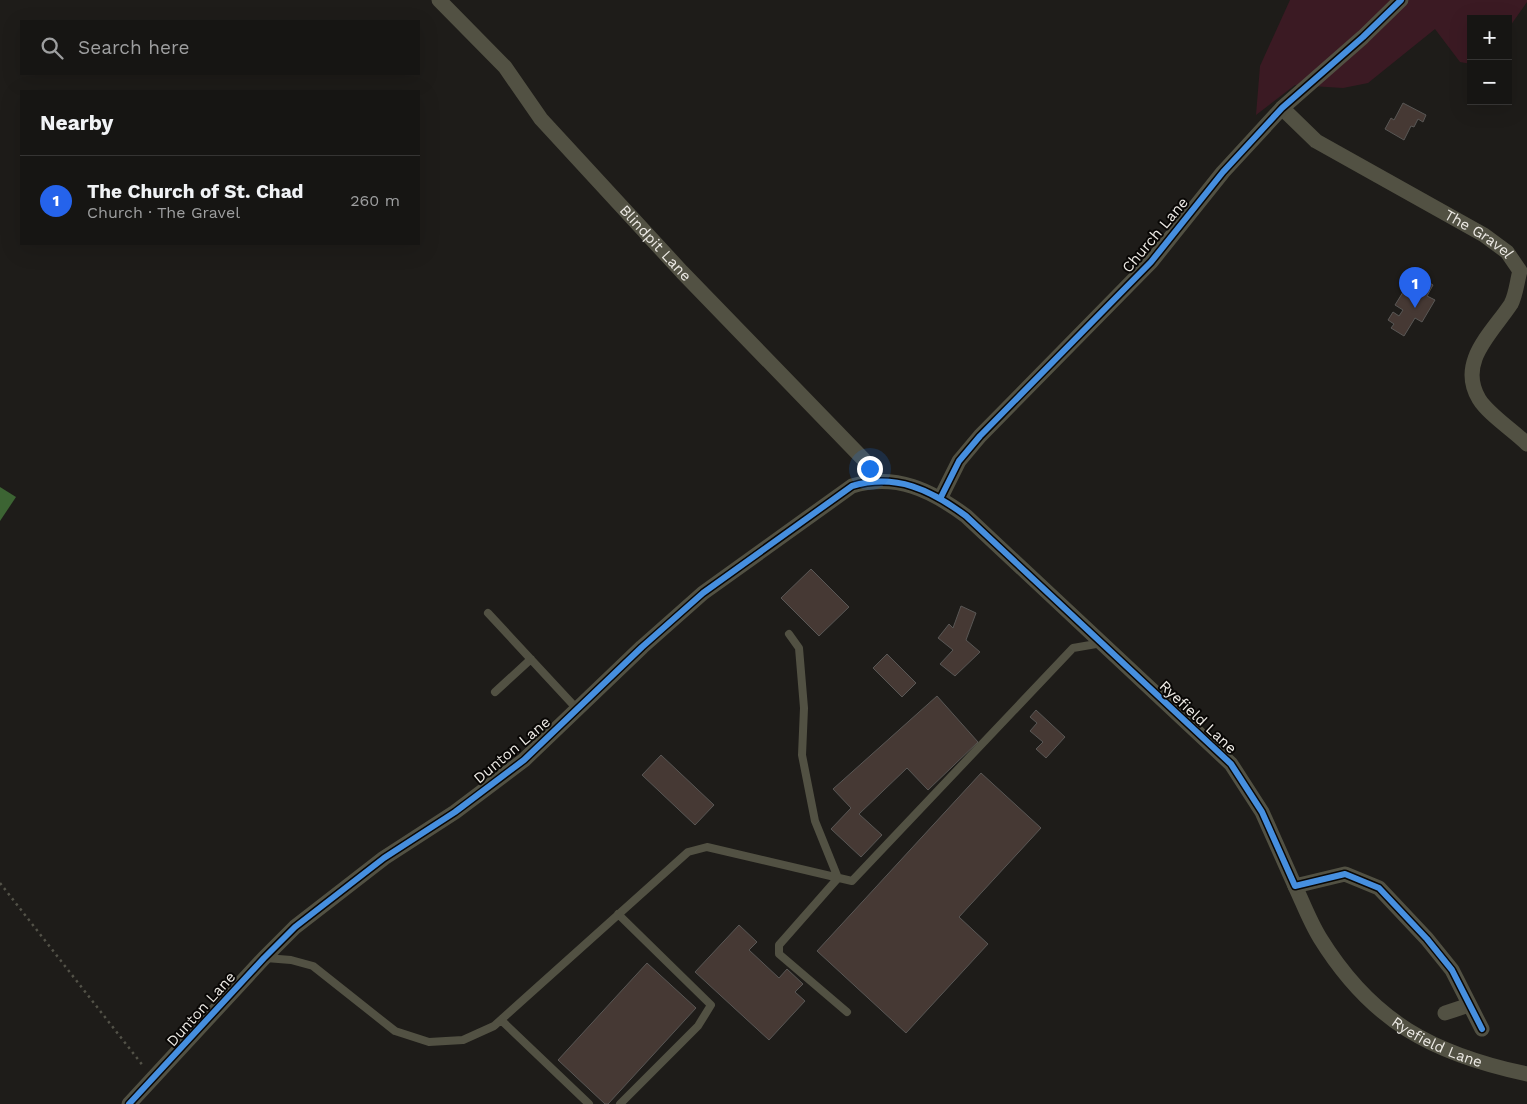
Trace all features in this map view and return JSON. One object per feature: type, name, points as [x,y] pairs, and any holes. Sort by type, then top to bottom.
[{"type":"street","name":"Blindpit Lane","points":[[439,0],[505,67],[540,119],[682,272],[868,464],[876,481]]},
{"type":"street","name":"Church Lane","points":[[941,497],[959,461],[980,436],[1151,262],[1223,172],[1282,108],[1363,37],[1401,0]]},
{"type":"street","name":"The Gravel","points":[[1282,108],[1316,141],[1484,235],[1507,252],[1520,271],[1512,302],[1477,351],[1471,371],[1474,388],[1480,401],[1527,444]]},
{"type":"street","name":"Dunton Lane","points":[[129,1104],[295,927],[384,858],[455,812],[524,760],[642,647],[703,593],[852,486],[876,481],[919,487],[941,497]]},
{"type":"street","name":"Ryefield Lane","points":[[941,497],[966,516],[1230,764],[1262,812],[1319,937],[1350,981],[1397,1024],[1436,1047],[1489,1066],[1527,1074]]},
{"type":"street","name":"Ryefield Lane","points":[[1296,886],[1345,874],[1379,888],[1427,939],[1452,970],[1482,1029]]},
{"type":"street","name":"Ryefield Lane","points":[[1445,1013],[1469,1004]]},
{"type":"lane","points":[[488,613],[578,710]]},
{"type":"lane","points":[[789,634],[799,648],[804,708],[802,755],[815,821],[838,878]]},
{"type":"lane","points":[[264,958],[290,960],[313,966],[395,1031],[429,1042],[463,1040],[494,1026],[688,852],[707,847],[852,881],[1073,648],[1102,643]]},
{"type":"lane","points":[[495,692],[531,659]]},
{"type":"lane","points":[[838,878],[778,945],[779,954],[847,1012]]},
{"type":"lane","points":[[618,914],[711,1006],[698,1026],[620,1104]]},
{"type":"lane","points":[[501,1020],[589,1104]]},
{"type":"path","points":[[0,883],[154,1079]]},
{"type":"shaded area","points":[[1290,0],[1527,0],[1512,23],[1512,15],[1467,15],[1467,63],[1460,62],[1435,29],[1368,83],[1343,88],[1295,85],[1256,115],[1260,66]]},
{"type":"shaded area","points":[[0,487],[16,497],[0,521]]},
{"type":"building","points":[[1403,103],[1426,115],[1423,122],[1418,119],[1414,127],[1411,126],[1404,140],[1385,129],[1391,118],[1394,120]]},
{"type":"building","points":[[1423,279],[1433,285],[1427,296],[1435,300],[1422,322],[1415,318],[1404,336],[1391,328],[1394,324],[1388,320],[1393,312],[1399,316],[1403,310],[1395,305],[1408,284],[1416,289]]},
{"type":"building","points":[[811,569],[849,607],[819,636],[781,598]]},
{"type":"building","points":[[961,606],[976,613],[966,640],[980,652],[955,676],[940,664],[953,650],[938,638],[949,624],[953,628]]},
{"type":"building","points":[[887,654],[916,683],[902,697],[873,668]]},
{"type":"building","points":[[937,696],[978,742],[928,790],[907,768],[859,814],[882,835],[861,857],[831,829],[851,808],[833,789]]},
{"type":"building","points":[[1036,710],[1065,737],[1046,758],[1036,749],[1043,742],[1030,731],[1037,723],[1030,717]]},
{"type":"building","points":[[661,755],[714,805],[695,825],[642,775]]},
{"type":"building","points":[[981,773],[1041,828],[959,917],[988,944],[906,1033],[817,951]]},
{"type":"building","points":[[739,925],[757,942],[749,950],[779,978],[787,969],[803,984],[795,992],[805,1001],[769,1040],[695,972]]},
{"type":"building","points":[[647,963],[696,1008],[608,1104],[605,1104],[558,1060]]},
{"type":"cycle path","points":[[941,497],[959,461],[980,436],[1151,262],[1223,172],[1282,108],[1363,37],[1401,0]]},
{"type":"cycle path","points":[[129,1104],[295,927],[384,858],[455,812],[524,760],[642,647],[703,593],[852,486],[868,482],[898,483],[912,486],[940,499],[966,516],[1231,764],[1262,812],[1295,886],[1345,874],[1379,888],[1427,939],[1452,970],[1482,1029]]},
{"type":"place","name":"The Church of St. Chad","points":[[1415,308]]}]
